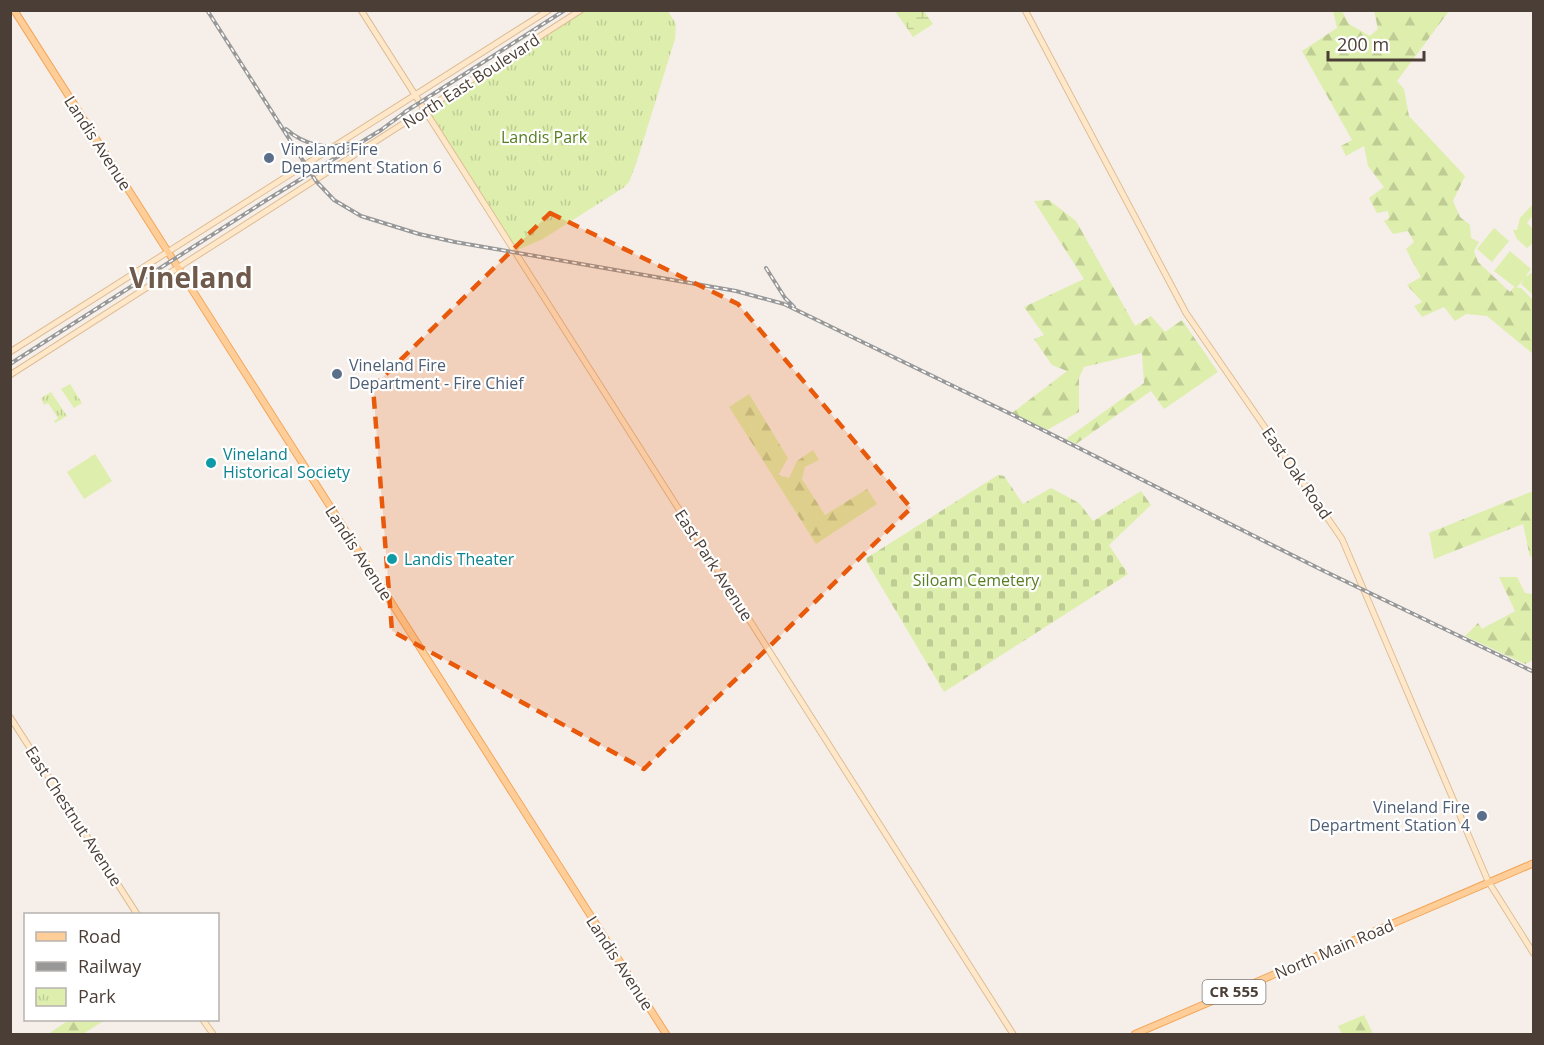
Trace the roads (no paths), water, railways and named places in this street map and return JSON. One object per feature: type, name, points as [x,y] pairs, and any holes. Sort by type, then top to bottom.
[{"type":"main road","name":"Landis Avenue","points":[[14,10],[666,1035]]},
{"type":"main road","name":"East Park Avenue","points":[[361,10],[1013,1035]]},
{"type":"main road","points":[[10,352],[549,10]]},
{"type":"main road","name":"North East Boulevard","points":[[10,375],[581,10]]},
{"type":"main road","name":"East Oak Road","points":[[1024,10],[1186,314],[1342,539],[1489,883],[1533,954]]},
{"type":"main road","name":"East Chestnut Avenue","points":[[10,717],[135,913]]},
{"type":"main road","name":"North Main Road","points":[[1135,1035],[1533,863]]},
{"type":"main road","points":[[204,1021],[213,1035]]},
{"type":"railway","points":[[207,10],[316,181],[334,200],[361,216],[419,234],[455,242],[736,291],[784,304],[1017,417],[1322,570],[1534,672]]},
{"type":"railway","points":[[405,112],[565,10]]},
{"type":"railway","points":[[10,364],[265,201],[381,130],[412,107]]},
{"type":"railway","points":[[286,129],[293,135],[318,145],[335,146],[353,143]]},
{"type":"railway","points":[[766,268],[785,298],[794,307]]},
{"type":"place","name":"Vineland Fire Department Station 6","points":[[269,158]]},
{"type":"place","name":"Vineland Fire Department - Fire Chief","points":[[337,374]]},
{"type":"place","name":"Vineland Historical Society","points":[[211,463]]},
{"type":"place","name":"Landis Theater","points":[[392,559]]},
{"type":"place","name":"Vineland Fire Department Station 4","points":[[1482,816]]},
{"type":"district","name":"Vineland","points":[[191,278]]},
{"type":"park label","name":"Landis Park","points":[[544,137]]},
{"type":"park label","name":"Siloam Cemetery","points":[[976,580]]}]
